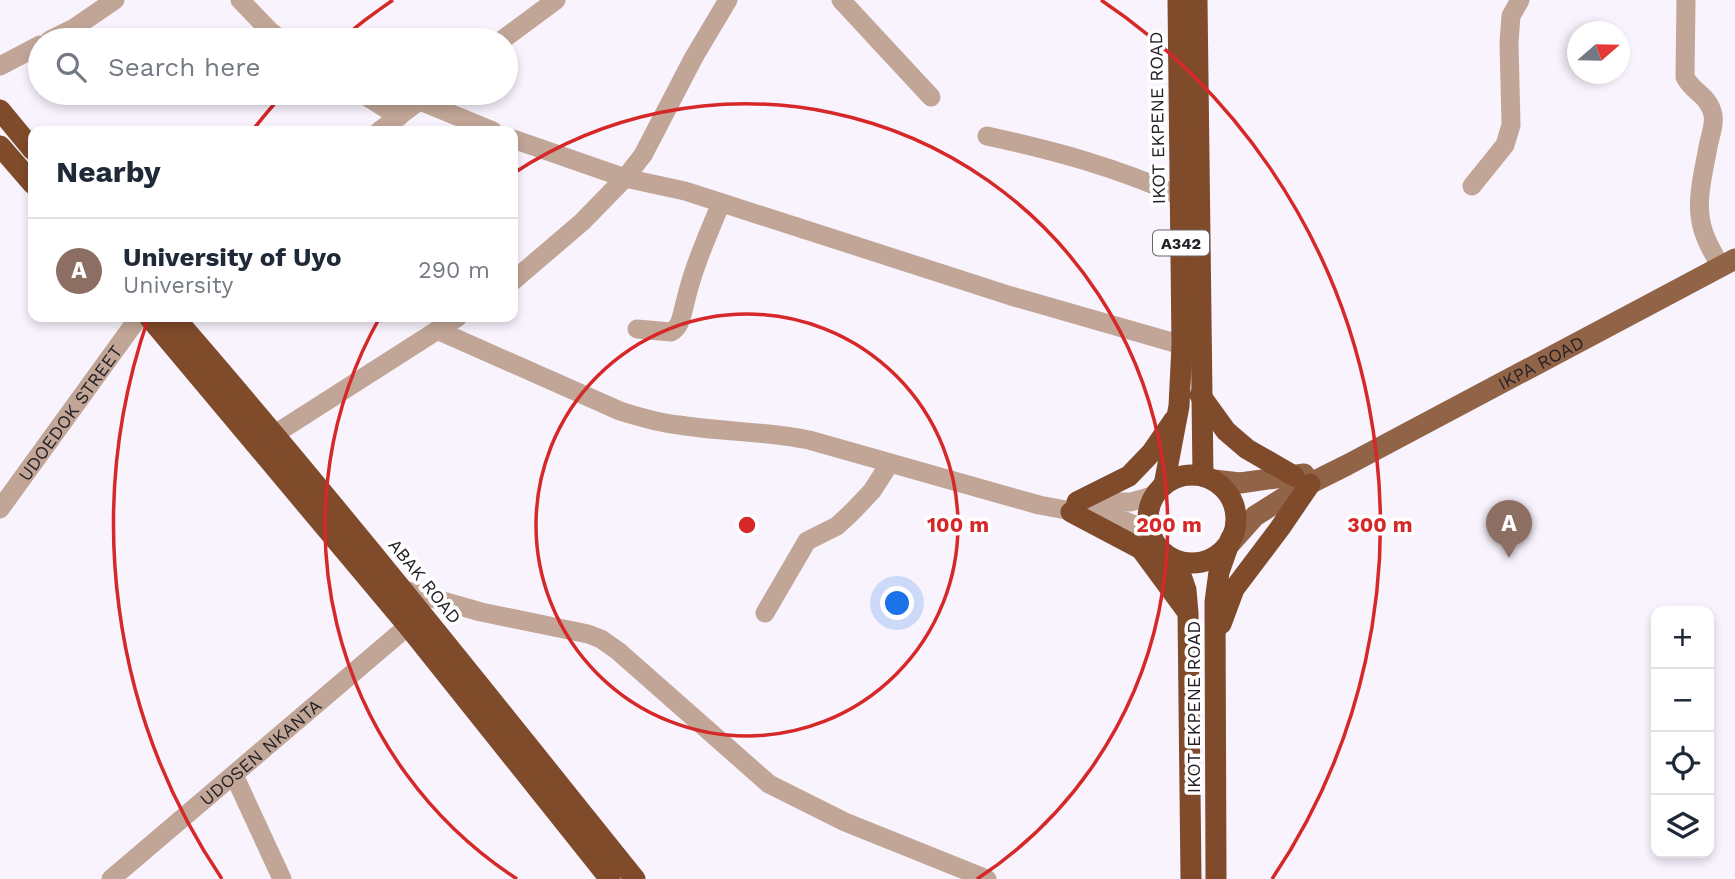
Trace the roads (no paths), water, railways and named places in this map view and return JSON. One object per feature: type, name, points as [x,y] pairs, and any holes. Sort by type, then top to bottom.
[{"type":"highway","name":"IKOT EKPENE ROAD","points":[[1159,490],[1177,415],[1182,345],[1178,0]]},
{"type":"highway","name":"A342","points":[[1197,0],[1200,395],[1208,478]]},
{"type":"highway","points":[[0,110],[28,144]]},
{"type":"highway","points":[[0,146],[28,178]]},
{"type":"highway","points":[[153,322],[408,626],[610,879]]},
{"type":"highway","name":"ABAK ROAD","points":[[178,322],[404,590],[635,879]]},
{"type":"highway","points":[[1200,395],[1226,431],[1247,449],[1302,480],[1280,528],[1234,589],[1215,639]]},
{"type":"highway","points":[[1177,415],[1152,452],[1129,476],[1074,507],[1141,549],[1188,613]]},
{"type":"highway","points":[[1150,532],[1165,554],[1176,561],[1200,564],[1212,560],[1236,533],[1236,509],[1224,487],[1208,478],[1189,475],[1175,478],[1159,490]]},
{"type":"highway","name":"A342","points":[[1150,532],[1149,508],[1159,490]]},
{"type":"highway","name":"IKOT EKPENE ROAD","points":[[1216,879],[1215,602],[1219,572],[1231,541]]},
{"type":"highway","name":"IKOT EKPENE ROAD","points":[[1176,561],[1186,590],[1188,613],[1191,879]]},
{"type":"main road","name":"IKPA ROAD","points":[[1231,541],[1255,516],[1302,480],[1347,465],[1728,263]]},
{"type":"main road","points":[[1208,478],[1240,483],[1302,480]]},
{"type":"street","points":[[74,28],[115,0]]},
{"type":"street","points":[[240,0],[267,28]]},
{"type":"street","points":[[518,28],[556,0]]},
{"type":"street","points":[[518,277],[582,222],[625,178],[643,155],[694,57],[728,0]]},
{"type":"street","points":[[841,0],[931,97]]},
{"type":"street","points":[[1472,186],[1505,145],[1511,125],[1510,29],[1511,16],[1520,0]]},
{"type":"street","points":[[1686,0],[1685,77],[1690,87],[1703,94],[1710,103],[1714,118],[1699,205],[1700,222],[1706,239],[1728,263]]},
{"type":"street","points":[[0,66],[28,51]]},
{"type":"street","points":[[380,105],[399,117]]},
{"type":"street","points":[[386,126],[415,105]]},
{"type":"street","points":[[442,105],[483,126]]},
{"type":"street","points":[[987,136],[1132,174],[1180,196]]},
{"type":"street","points":[[518,141],[625,178],[685,191],[1011,296],[1182,345]]},
{"type":"street","points":[[637,329],[671,332],[676,330],[695,264],[721,203]]},
{"type":"street","name":"UDOEDOK STREET","points":[[0,509],[135,322]]},
{"type":"street","points":[[275,435],[450,322]]},
{"type":"street","points":[[437,330],[630,414],[678,425],[786,435],[1038,505],[1074,507],[1131,502],[1159,490]]},
{"type":"street","points":[[765,613],[807,541],[836,526],[852,512],[872,491],[890,463]]},
{"type":"street","points":[[1074,507],[1125,521],[1150,532]]},
{"type":"street","points":[[404,590],[481,612],[601,639],[769,784],[845,822],[987,879]]},
{"type":"street","name":"UDOSEN NKANTA","points":[[111,879],[408,626]]},
{"type":"street","points":[[234,775],[282,879]]},
{"type":"place","name":"University of Uyo","points":[[1509,558]]}]
